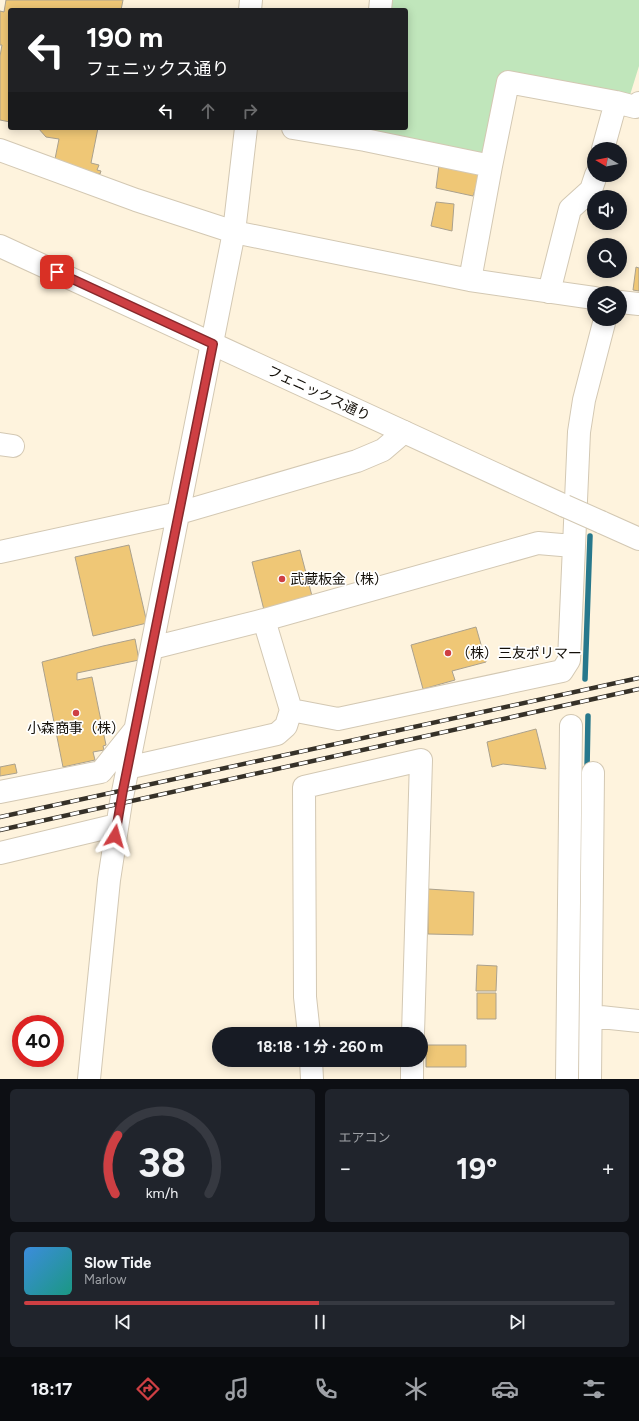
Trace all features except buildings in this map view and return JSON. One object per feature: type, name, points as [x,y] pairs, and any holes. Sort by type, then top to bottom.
[{"type":"street","points":[[470,280],[508,82],[616,102],[635,107],[639,103]]},
{"type":"street","points":[[605,142],[616,102]]},
{"type":"street","points":[[89,1079],[109,880],[117,825],[127,768],[213,344],[234,232],[246,130]]},
{"type":"street","points":[[317,130],[365,134],[491,166]]},
{"type":"street","points":[[0,150],[136,200],[234,232],[470,280],[587,297]]},
{"type":"street","points":[[549,292],[570,209],[592,190],[594,182]]},
{"type":"street","name":"フェニックス通り","points":[[0,246],[639,539]]},
{"type":"street","points":[[627,303],[639,304]]},
{"type":"street","points":[[291,710],[338,719],[562,671],[569,660],[578,432],[584,400],[603,326]]},
{"type":"street","points":[[0,552],[179,513],[357,461],[383,450],[404,432]]},
{"type":"street","points":[[152,648],[264,620],[538,543],[573,546]]},
{"type":"street","points":[[127,768],[277,734],[286,726],[291,710],[264,620]]},
{"type":"street","points":[[567,1079],[572,726]]},
{"type":"street","points":[[0,792],[101,772],[136,729]]},
{"type":"street","points":[[308,1027],[304,787],[421,760],[413,1027]]},
{"type":"street","points":[[590,1079],[593,773]]},
{"type":"street","points":[[0,853],[117,825]]},
{"type":"street","points":[[590,1016],[639,1021]]},
{"type":"street","points":[[311,1067],[312,1079]]},
{"type":"street","points":[[412,1067],[412,1079]]},
{"type":"green space","points":[[381,0],[639,0],[639,66],[630,95],[508,82],[491,166],[365,140],[366,130],[408,130],[408,8],[380,8]]},
{"type":"waterway","points":[[585,679],[590,536]]},
{"type":"waterway","points":[[587,769],[588,716]]},
{"type":"railway","points":[[0,817],[639,678]]},
{"type":"railway","points":[[0,830],[639,689]]},
{"type":"place","name":"武蔵板金（株）","points":[[282,579]]},
{"type":"place","name":"（株）三友ポリマー","points":[[448,653]]},
{"type":"place","name":"小森商事（株）","points":[[76,713]]},
{"type":"route","points":[[57,272],[213,344],[115,836]]}]
